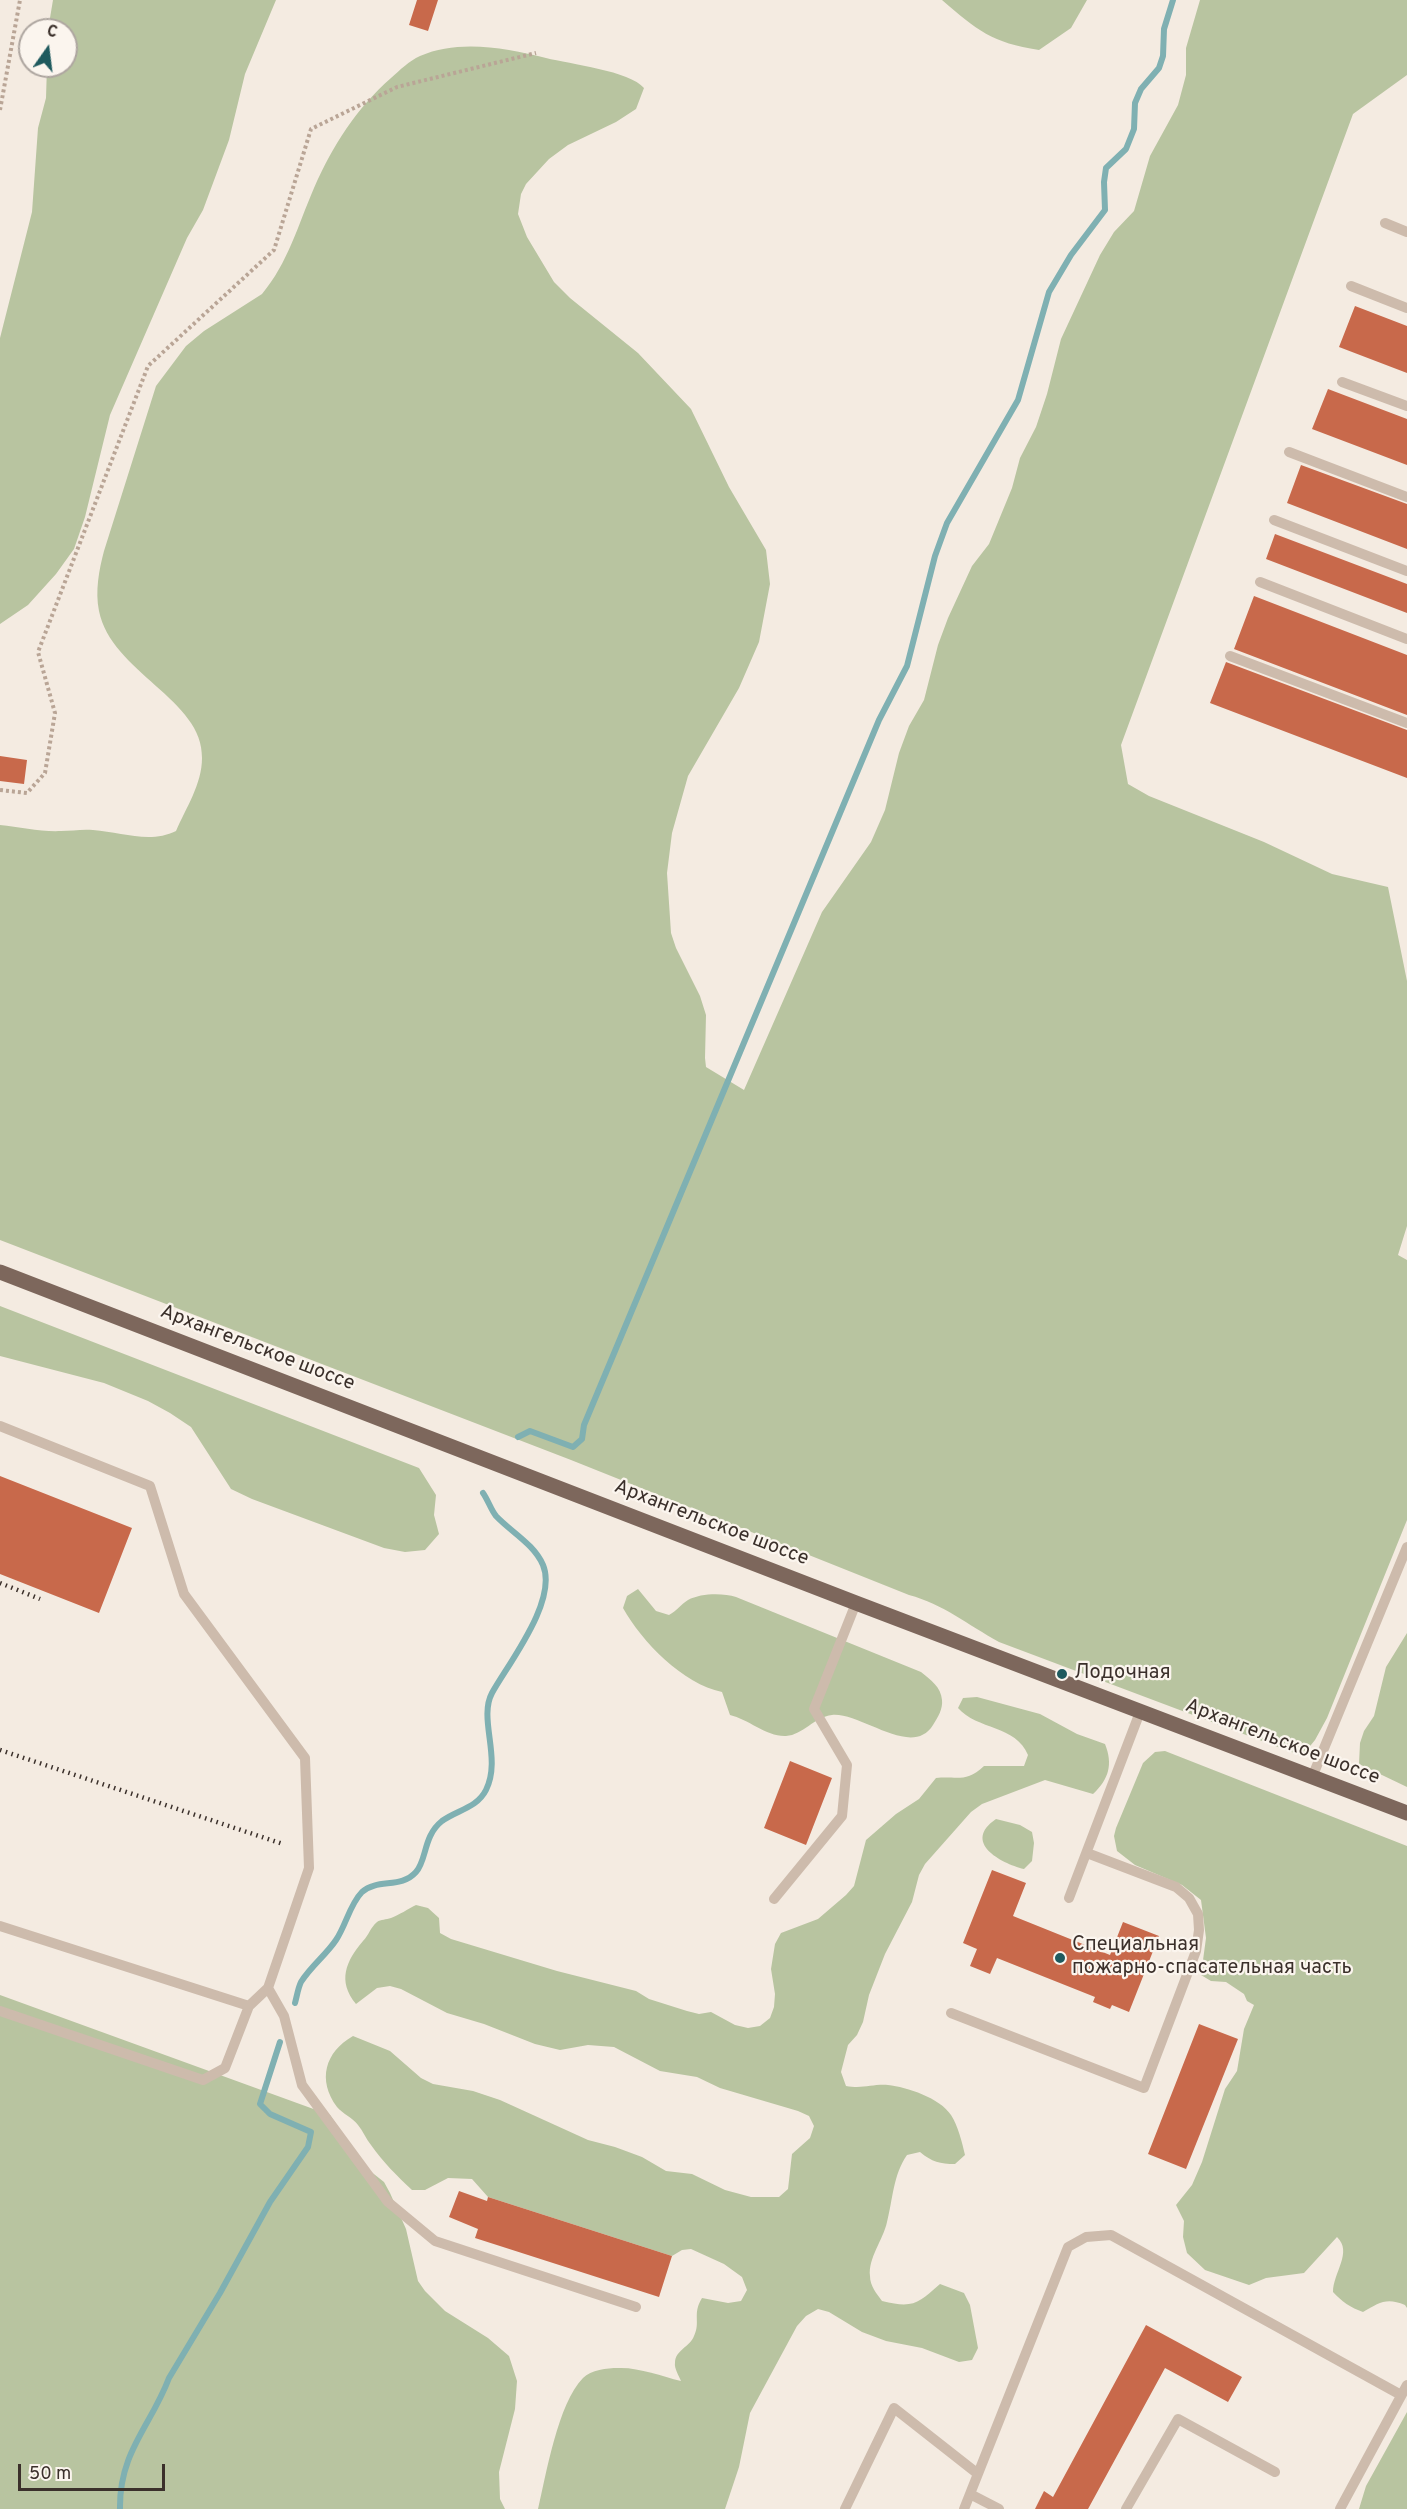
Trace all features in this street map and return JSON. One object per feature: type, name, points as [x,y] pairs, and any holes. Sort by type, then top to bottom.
[{"type":"main road","name":"Архангельское шоссе","points":[[0,1272],[1407,1813]]},
{"type":"lane","points":[[1385,223],[1407,232]]},
{"type":"lane","points":[[1351,286],[1407,308]]},
{"type":"lane","points":[[1342,382],[1407,406]]},
{"type":"lane","points":[[1288,452],[1407,497]]},
{"type":"lane","points":[[1274,520],[1407,571]]},
{"type":"lane","points":[[1260,582],[1407,639]]},
{"type":"lane","points":[[1230,656],[1407,723]]},
{"type":"lane","points":[[0,1426],[150,1486],[184,1594],[305,1758],[309,1868],[268,1988],[249,2006],[225,2068],[203,2080],[0,2011]]},
{"type":"lane","points":[[1313,1775],[1407,1547]]},
{"type":"lane","points":[[774,1899],[842,1816],[847,1765],[814,1709],[856,1603]]},
{"type":"lane","points":[[1070,1898],[1140,1712]]},
{"type":"lane","points":[[951,2013],[1144,2088],[1196,1951],[1200,1930],[1198,1914],[1189,1898],[1176,1887],[1087,1853]]},
{"type":"lane","points":[[0,1926],[249,2006]]},
{"type":"lane","points":[[268,1988],[284,2016],[302,2085],[388,2202],[435,2241],[636,2307]]},
{"type":"lane","points":[[964,2509],[1068,2247],[1086,2237],[1111,2235],[1401,2395]]},
{"type":"lane","points":[[1340,2509],[1407,2385]]},
{"type":"lane","points":[[845,2509],[894,2408],[978,2474]]},
{"type":"lane","points":[[1126,2509],[1178,2419],[1275,2472]]},
{"type":"lane","points":[[970,2494],[999,2509]]},
{"type":"path","points":[[0,110],[20,0]]},
{"type":"path","points":[[0,790],[27,793],[45,773],[55,713],[38,652],[148,366],[274,250],[311,129],[397,87],[536,52]]},
{"type":"green space","points":[[53,0],[276,0],[245,74],[229,140],[203,210],[187,238],[110,415],[85,517],[74,549],[56,574],[28,605],[0,624],[0,338],[32,212],[38,128],[46,98],[47,78],[78,78],[78,18],[50,18]]},
{"type":"green space","points":[[942,0],[1087,0],[1071,28],[1039,50],[1009,43],[986,34]]},
{"type":"green space","points":[[1200,0],[1407,0],[1407,75],[1353,114],[1121,745],[1128,784],[1149,796],[1264,842],[1332,874],[1388,887],[1407,981],[1407,1226],[1398,1255],[1407,1260],[1407,1520],[1327,1718],[1315,1740],[1302,1756],[999,1642],[933,1604],[571,1460],[0,1240],[0,825],[46,831],[93,830],[146,837],[166,835],[176,831],[193,796],[199,777],[202,758],[199,738],[188,719],[120,652],[107,632],[99,611],[97,596],[104,551],[156,386],[186,346],[204,331],[262,294],[271,282],[286,257],[329,157],[356,115],[378,90],[412,60],[420,56],[435,51],[466,47],[499,48],[599,69],[626,77],[644,88],[636,109],[616,122],[568,145],[549,159],[526,184],[521,194],[518,214],[527,237],[554,282],[570,298],[638,353],[691,409],[729,487],[766,550],[770,584],[759,642],[739,688],[688,776],[672,833],[667,873],[671,933],[700,996],[706,1015],[706,1067],[744,1090],[822,912],[871,842],[885,810],[899,753],[909,726],[924,700],[938,645],[948,618],[972,566],[989,544],[1012,488],[1020,458],[1036,427],[1047,394],[1061,339],[1100,255],[1114,232],[1134,211],[1150,156],[1178,105],[1186,75],[1186,48]]},
{"type":"green space","points":[[0,1306],[419,1468],[436,1495],[434,1515],[439,1534],[425,1550],[405,1552],[384,1548],[231,1489],[191,1427],[170,1413],[148,1401],[104,1383],[0,1356]]},
{"type":"green space","points":[[638,1589],[656,1611],[669,1615],[688,1600],[699,1596],[719,1594],[736,1597],[921,1672],[940,1691],[942,1703],[940,1713],[924,1734],[912,1737],[899,1736],[857,1720],[832,1715],[792,1735],[772,1734],[730,1715],[722,1692],[707,1687],[679,1671],[652,1647],[623,1608],[627,1596]]},
{"type":"green space","points":[[1407,1633],[1407,1787],[1359,1764],[1360,1743],[1364,1731],[1374,1716],[1386,1667]]},
{"type":"green space","points":[[977,1697],[1040,1714],[1077,1734],[1105,1744],[1109,1758],[1106,1777],[1093,1794],[1045,1780],[982,1804],[971,1812],[925,1864],[919,1875],[912,1902],[885,1954],[869,1995],[863,2022],[857,2035],[848,2045],[841,2072],[846,2086],[888,2085],[922,2094],[946,2109],[956,2124],[965,2155],[955,2164],[936,2162],[920,2152],[907,2155],[902,2163],[896,2179],[885,2229],[871,2262],[870,2280],[882,2301],[893,2303],[915,2303],[940,2284],[964,2293],[970,2305],[978,2348],[972,2360],[959,2362],[922,2348],[886,2341],[862,2332],[829,2312],[818,2309],[806,2316],[797,2326],[750,2413],[739,2467],[725,2509],[538,2509],[560,2421],[574,2389],[583,2378],[599,2370],[626,2368],[681,2381],[675,2367],[677,2355],[694,2336],[702,2298],[728,2303],[741,2301],[747,2290],[742,2277],[724,2264],[691,2249],[682,2250],[672,2256],[488,2197],[472,2179],[448,2178],[425,2190],[412,2190],[385,2163],[358,2125],[337,2107],[327,2087],[327,2067],[330,2058],[343,2043],[353,2036],[390,2051],[421,2078],[433,2084],[473,2091],[500,2100],[588,2140],[642,2157],[666,2171],[692,2174],[725,2190],[751,2197],[779,2197],[788,2189],[792,2154],[810,2138],[814,2126],[809,2116],[798,2111],[720,2088],[697,2077],[660,2071],[614,2047],[588,2045],[560,2050],[535,2044],[484,2024],[447,2013],[401,1989],[390,1986],[377,1988],[356,2004],[350,1996],[345,1979],[352,1956],[377,1922],[394,1917],[416,1905],[428,1908],[439,1918],[440,1933],[451,1939],[557,1971],[636,1991],[649,1999],[687,2011],[699,2014],[711,2012],[735,2025],[748,2028],[760,2026],[770,2018],[774,2007],[775,1994],[771,1969],[775,1944],[781,1933],[818,1919],[846,1895],[854,1886],[866,1840],[896,1814],[919,1799],[936,1778],[967,1777],[984,1766],[1024,1766],[1028,1755],[1015,1738],[975,1720],[958,1708],[963,1698]]},
{"type":"green space","points":[[1165,1751],[1407,1846],[1407,2308],[1405,2305],[1388,2301],[1363,2312],[1350,2306],[1333,2292],[1343,2256],[1343,2249],[1337,2237],[1304,2273],[1266,2278],[1249,2285],[1205,2270],[1187,2253],[1183,2237],[1184,2221],[1176,2205],[1192,2185],[1202,2162],[1225,2089],[1237,2071],[1244,2029],[1254,2005],[1247,2001],[1244,1994],[1226,1982],[1211,1981],[1201,1975],[1206,1938],[1201,1900],[1182,1885],[1135,1865],[1117,1851],[1114,1836],[1116,1828],[1143,1763],[1155,1752]]},
{"type":"green space","points":[[996,1819],[1020,1825],[1032,1832],[1034,1843],[1032,1861],[1024,1869],[996,1857],[984,1843],[983,1836],[986,1828]]},
{"type":"green space","points":[[0,1995],[330,2115],[365,2167],[384,2182],[390,2193],[406,2229],[418,2281],[425,2291],[445,2311],[488,2338],[509,2356],[517,2381],[515,2409],[499,2472],[500,2499],[505,2509],[0,2509]]},
{"type":"green space","points":[[1407,2412],[1407,2509],[1359,2509],[1366,2486]]},
{"type":"building","points":[[417,0],[438,0],[428,31],[409,25]]},
{"type":"building","points":[[1355,306],[1407,326],[1407,373],[1339,347]]},
{"type":"building","points":[[1328,389],[1407,419],[1407,465],[1312,429]]},
{"type":"building","points":[[1301,465],[1407,504],[1407,549],[1287,503]]},
{"type":"building","points":[[1275,534],[1407,584],[1407,613],[1266,559]]},
{"type":"building","points":[[1254,596],[1407,655],[1407,715],[1234,649]]},
{"type":"building","points":[[1226,662],[1407,730],[1407,778],[1210,703]]},
{"type":"building","points":[[0,756],[27,760],[24,784],[0,781]]},
{"type":"building","points":[[0,1476],[132,1528],[99,1613],[0,1574]]},
{"type":"building","points":[[790,1761],[832,1778],[806,1845],[764,1828]]},
{"type":"building","points":[[992,1870],[1026,1883],[1013,1916],[1110,1955],[1123,1922],[1159,1936],[1129,2012],[1112,2005],[1110,2009],[1093,2002],[1095,1997],[997,1958],[990,1974],[970,1966],[977,1949],[963,1943]]},
{"type":"building","points":[[1199,2024],[1238,2039],[1186,2169],[1148,2154]]},
{"type":"building","points":[[459,2191],[487,2201],[488,2197],[672,2256],[659,2297],[475,2238],[478,2229],[449,2217]]},
{"type":"building","points":[[1146,2325],[1242,2377],[1228,2402],[1165,2368],[1088,2509],[1035,2509],[1044,2491],[1053,2497]]},
{"type":"waterway","points":[[518,1437],[530,1431],[573,1447],[582,1439],[584,1425],[879,720],[907,666],[935,556],[947,523],[1018,400],[1049,292],[1071,255],[1105,210],[1106,168],[1126,149],[1134,129],[1135,103],[1141,89],[1159,68],[1163,56],[1164,29],[1173,0]]},
{"type":"waterway","points":[[295,2003],[301,1982],[336,1940],[354,1902],[362,1892],[375,1885],[397,1882],[410,1877],[419,1867],[428,1841],[436,1827],[448,1817],[477,1801],[486,1790],[492,1765],[488,1703],[538,1614],[546,1580],[543,1565],[534,1551],[496,1516],[483,1493]]},
{"type":"waterway","points":[[120,2509],[121,2489],[130,2455],[169,2378],[220,2293],[270,2202],[308,2147],[311,2132],[270,2114],[260,2104],[280,2042]]},
{"type":"railway","points":[[0,1583],[40,1599]]},
{"type":"railway","points":[[0,1750],[283,1844]]},
{"type":"place","name":"Лодочная","points":[[1062,1674]]},
{"type":"place","name":"Специальная пожарно-спасательная часть","points":[[1060,1958]]}]
